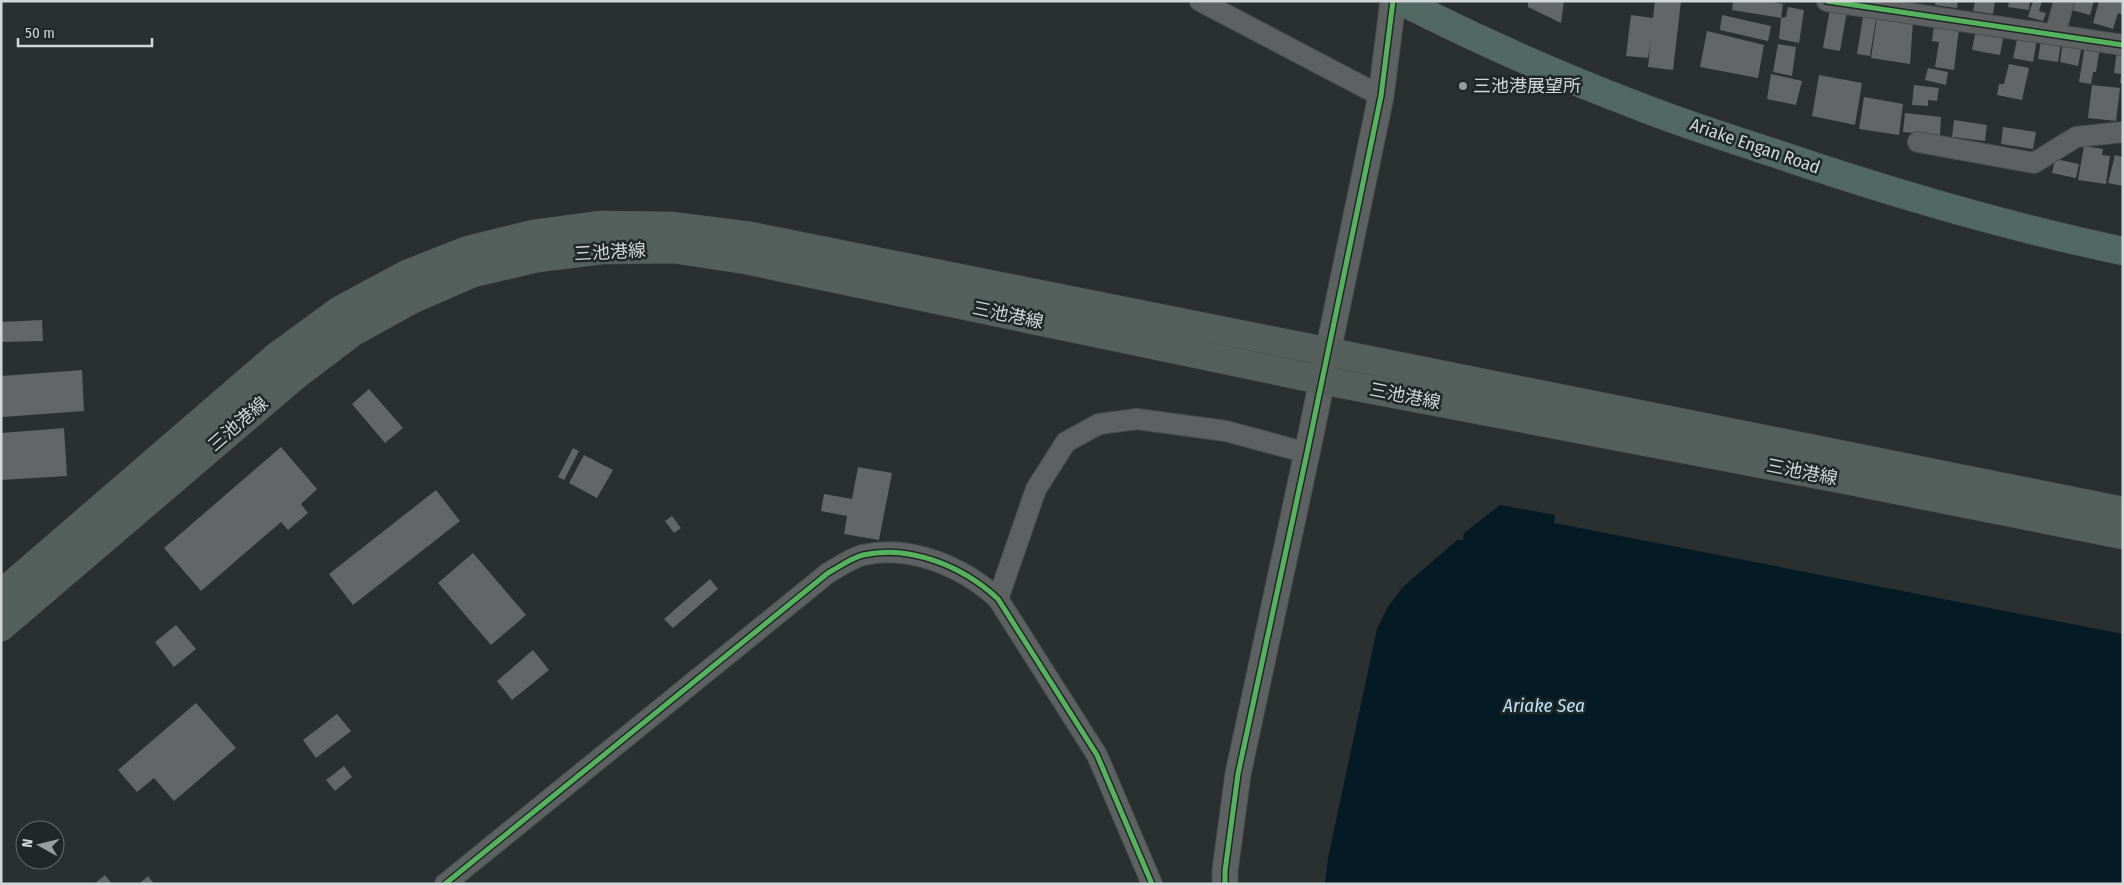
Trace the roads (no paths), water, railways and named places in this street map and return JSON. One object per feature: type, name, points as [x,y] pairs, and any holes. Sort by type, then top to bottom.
[{"type":"highway","name":"Ariake Engan Road","points":[[1401,1],[1530,62],[1633,104],[1846,178],[1968,214],[2123,251]]},
{"type":"main road","name":"三池港線","points":[[1,594],[277,356],[340,310],[407,274],[468,250],[533,234],[601,225],[671,226],[750,236],[1327,352],[1851,454],[2123,510]]},
{"type":"main road","name":"三池港線","points":[[1,626],[294,376],[353,332],[411,300],[473,273],[537,258],[602,250],[673,249],[746,260],[1321,380],[2123,535]]},
{"type":"street","points":[[1200,1],[1381,96]]},
{"type":"street","points":[[1226,884],[1225,871],[1238,774],[1381,96],[1393,1]]},
{"type":"street","points":[[1827,1],[1926,8],[2055,34],[2123,44]]},
{"type":"street","points":[[2055,34],[2064,1]]},
{"type":"street","points":[[1918,142],[2034,163],[2076,137],[2123,132]]},
{"type":"street","points":[[998,599],[1036,488],[1066,442],[1100,424],[1137,419],[1226,431],[1307,453]]},
{"type":"street","points":[[445,884],[828,573],[861,556],[885,552],[924,556],[986,588],[998,599],[1097,755],[1152,884]]},
{"type":"water","name":"Ariake Sea","points":[[1500,505],[1555,515],[1554,523],[2123,634],[2123,884],[1325,884],[1328,858],[1377,629],[1387,608],[1402,588],[1457,540],[1463,540],[1464,533]]},
{"type":"place","name":"三池港展望所","points":[[1463,86]]}]
